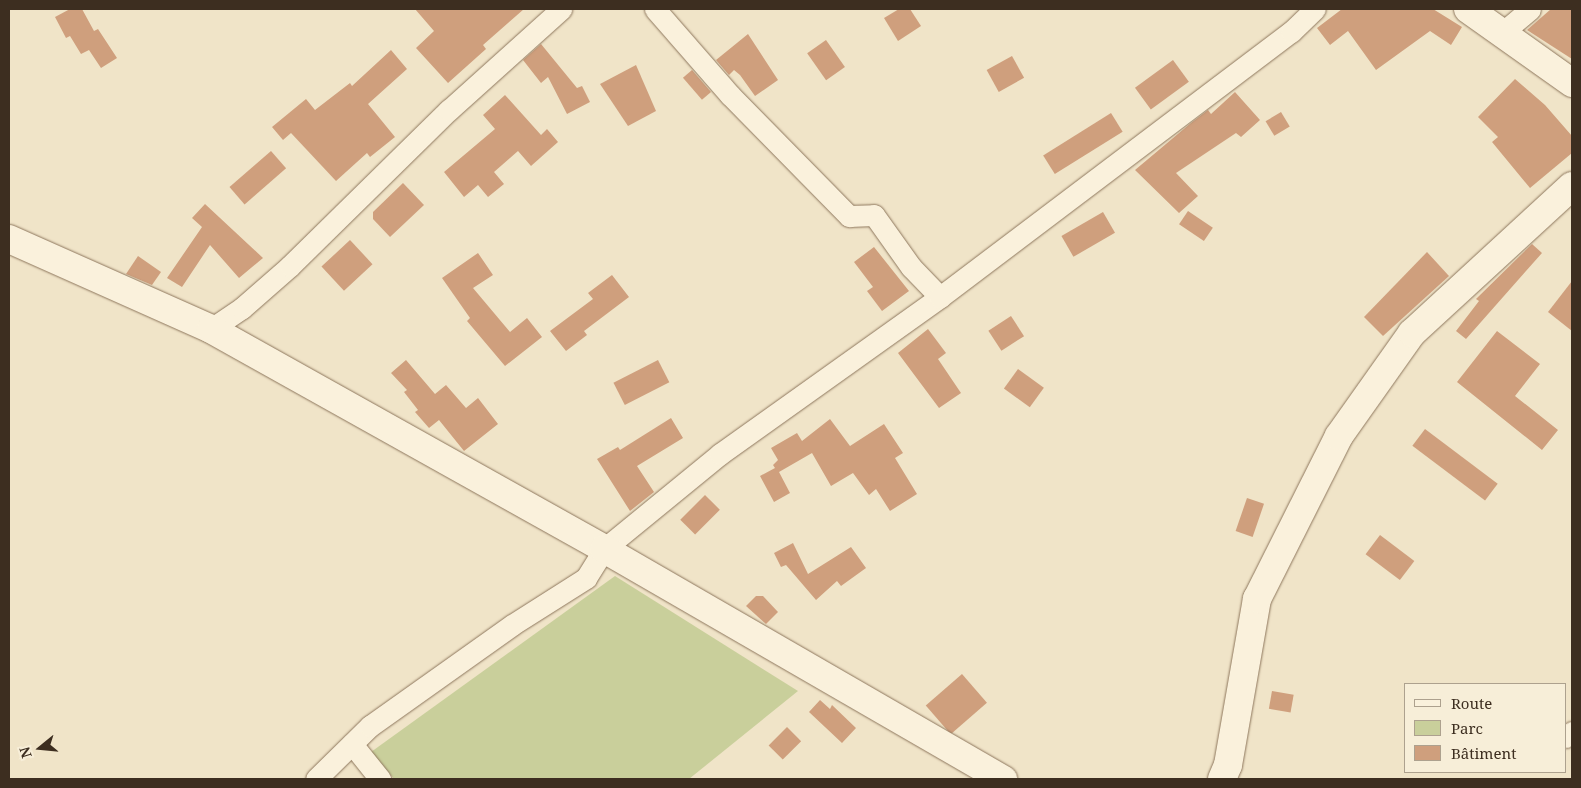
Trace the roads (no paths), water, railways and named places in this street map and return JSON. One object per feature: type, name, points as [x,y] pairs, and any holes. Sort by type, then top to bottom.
[{"type":"street","points":[[211,329],[242,308],[290,266],[449,110],[562,9]]},
{"type":"street","points":[[655,9],[730,95],[849,216],[874,215],[912,267],[940,298]]},
{"type":"street","points":[[316,779],[370,726],[512,625],[586,578],[604,549],[720,454],[940,298],[1291,32],[1315,9]]},
{"type":"street","points":[[1468,9],[1504,32],[1572,83]]},
{"type":"street","points":[[1504,32],[1530,9]]},
{"type":"street","points":[[1222,779],[1228,765],[1257,599],[1339,436],[1412,333],[1572,186]]},
{"type":"street","points":[[9,239],[211,329],[604,549],[1003,779]]},
{"type":"street","points":[[352,744],[380,779]]}]
